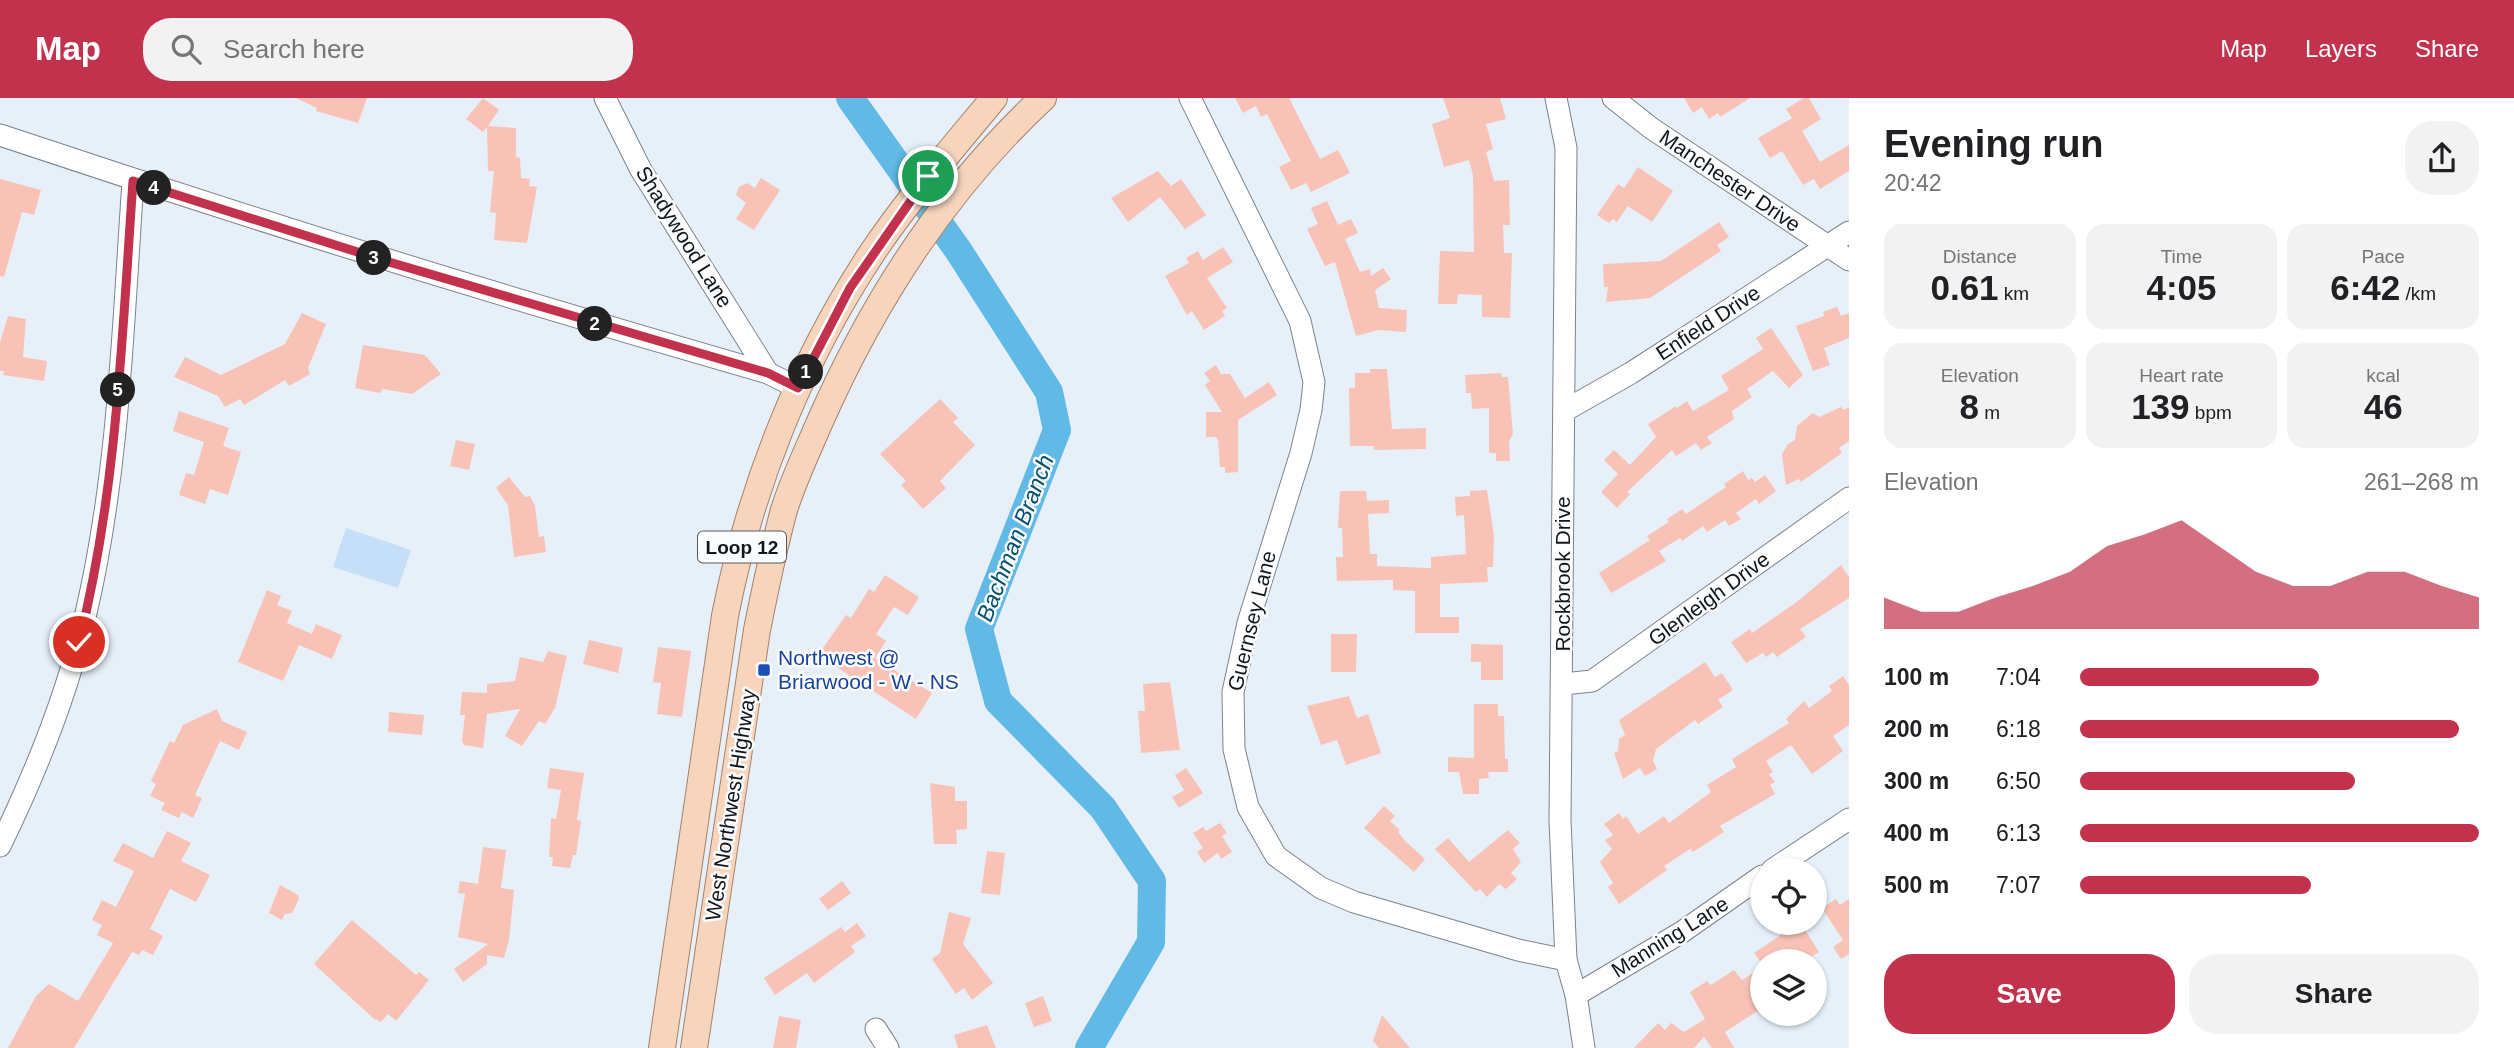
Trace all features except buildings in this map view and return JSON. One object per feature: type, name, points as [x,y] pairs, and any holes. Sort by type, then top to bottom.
[{"type":"main road","name":"West Northwest Highway","points":[[694,1048],[757,630],[770,564],[789,496],[828,403],[891,284],[940,215],[988,156],[1042,98]]},
{"type":"main road","name":"West Northwest Highway","points":[[662,1048],[732,581],[764,473],[798,388],[850,288],[928,176],[990,102]]},
{"type":"main road","points":[[798,388],[828,403]]},
{"type":"main road","points":[[692,837],[725,842]]},
{"type":"street","name":"Shadywood Lane","points":[[606,98],[641,170],[768,373]]},
{"type":"street","name":"Guernsey Lane","points":[[1190,98],[1300,321],[1314,382],[1301,453],[1248,623],[1233,692],[1234,749],[1248,807],[1276,856],[1321,888],[1354,901],[1451,930],[1566,960]]},
{"type":"street","name":"Rockbrook Drive","points":[[1556,98],[1566,148],[1560,821],[1566,960],[1576,995],[1584,1048]]},
{"type":"street","name":"Manchester Drive","points":[[1613,98],[1651,128],[1849,260]]},
{"type":"street","points":[[0,135],[133,181],[402,267],[768,373],[798,388]]},
{"type":"street","points":[[0,846],[43,750],[79,642],[93,579],[117,405],[133,181]]},
{"type":"street","name":"Enfield Drive","points":[[1564,411],[1631,373],[1849,232]]},
{"type":"street","name":"Glenleigh Drive","points":[[1563,684],[1592,681],[1849,498]]},
{"type":"street","points":[[1790,858],[1849,819]]},
{"type":"street","name":"Manning Lane","points":[[1576,995],[1682,932],[1750,884]]},
{"type":"street","points":[[876,1029],[888,1048]]},
{"type":"shaded area","points":[[346,528],[411,550],[398,588],[333,567]]},
{"type":"waterway","name":"Bachman Branch","points":[[850,98],[958,250],[1049,392],[1057,430],[979,629],[998,701],[1103,808],[1152,881],[1151,942],[1089,1048]]},
{"type":"place","name":"Northwest @ Briarwood - W - NS","points":[[764,670]]},
{"type":"route","points":[[79,642],[93,579],[117,405],[133,181],[389,262],[768,373],[798,388],[850,288],[928,176]]}]
